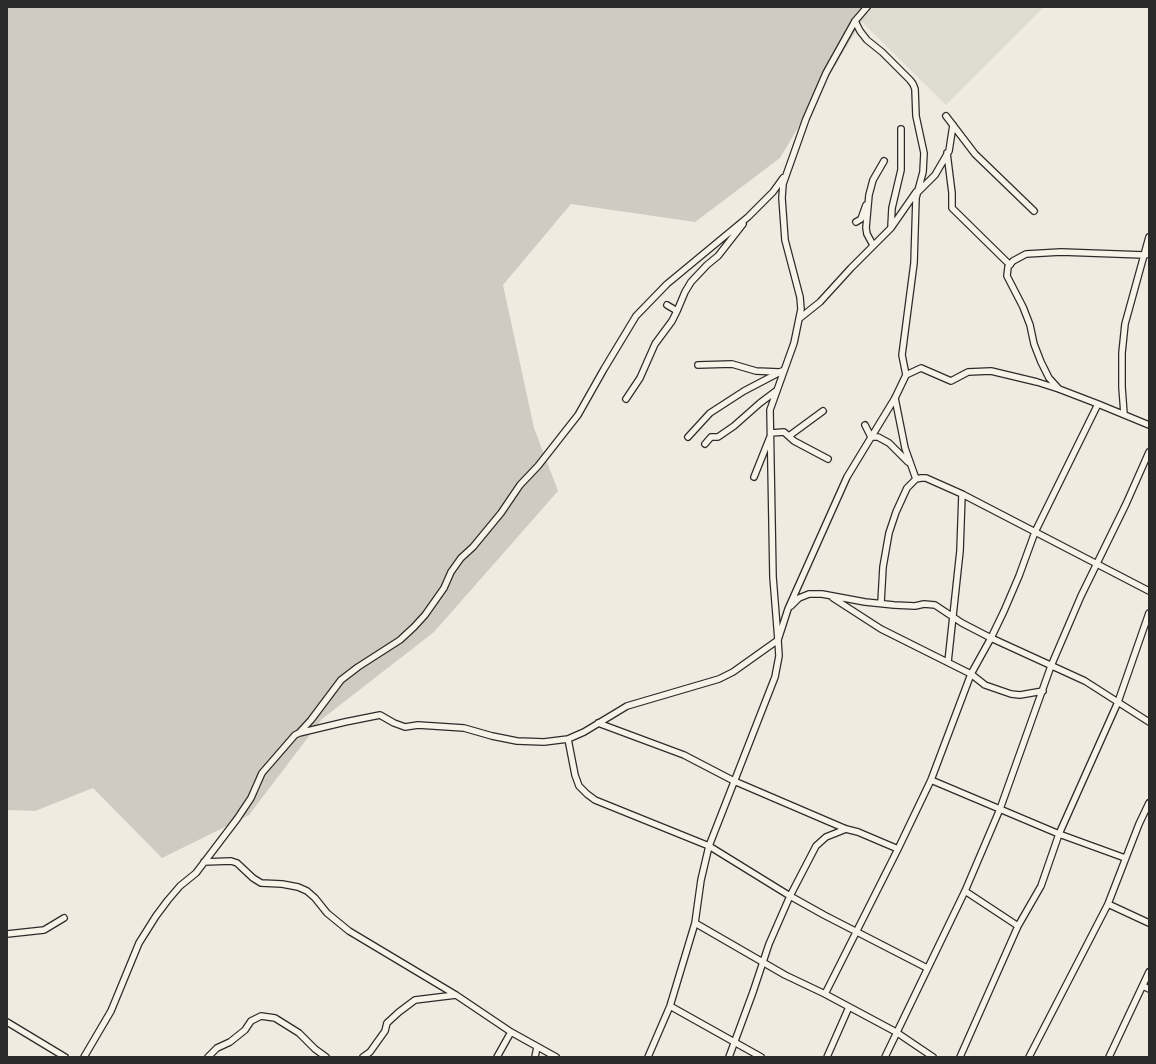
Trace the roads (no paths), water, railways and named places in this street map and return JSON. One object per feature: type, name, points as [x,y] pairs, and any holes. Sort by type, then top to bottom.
[{"type":"street","points":[[648,1057],[670,1006],[695,923],[708,846],[776,677],[779,656],[773,577],[770,410],[782,371],[794,343],[802,309],[784,240],[782,198],[783,184],[806,119],[826,73],[855,21],[867,7]]},
{"type":"street","points":[[84,1057],[111,1011],[143,936],[168,900],[180,886],[196,873],[251,798],[262,773],[295,735],[345,722],[380,716],[405,727],[418,725],[464,728],[517,742],[544,742],[568,739],[584,732],[627,706],[719,678],[733,672],[778,640],[788,609],[847,477],[896,398],[906,375],[902,355],[914,263],[916,198],[923,172],[924,153],[916,116],[915,89],[913,84],[882,52],[867,40],[855,21]]},
{"type":"street","points":[[946,116],[975,154],[1034,212]]},
{"type":"street","points":[[800,318],[820,302],[873,245],[891,228],[918,191],[935,175],[947,153],[953,125]]},
{"type":"street","points":[[891,228],[892,208],[901,170],[901,129]]},
{"type":"street","points":[[947,153],[952,193],[952,208],[1010,265]]},
{"type":"street","points":[[856,222],[860,220],[862,216],[867,196],[869,195],[874,180],[884,161]]},
{"type":"street","points":[[299,733],[341,680],[358,667],[400,640],[414,628],[444,588],[461,558],[473,547],[501,513],[520,485],[538,466],[578,415],[636,316],[667,284],[748,217],[773,192],[792,162]]},
{"type":"street","points":[[869,195],[866,231],[873,245]]},
{"type":"street","points":[[626,399],[640,378],[656,344],[672,321],[691,282],[718,256],[748,217]]},
{"type":"street","points":[[1124,414],[1122,353],[1125,324],[1146,254],[1149,237]]},
{"type":"street","points":[[1059,390],[1049,378],[1038,356],[1030,325],[1023,307],[1007,276],[1007,270],[1010,265],[1017,258],[1026,254],[1061,252],[1146,254]]},
{"type":"street","points":[[667,305],[676,311]]},
{"type":"street","points":[[698,365],[732,364],[756,371],[782,371]]},
{"type":"street","points":[[906,375],[921,368],[951,381],[968,372],[992,371],[1038,382],[1124,414],[1149,425]]},
{"type":"street","points":[[688,437],[710,413],[744,391],[782,371]]},
{"type":"street","points":[[705,444],[711,437],[718,436],[734,426],[760,402],[776,391]]},
{"type":"street","points":[[896,398],[904,448],[916,480]]},
{"type":"street","points":[[825,994],[931,780],[971,674],[991,638],[1019,576],[1035,532],[1098,404]]},
{"type":"street","points":[[789,436],[824,412]]},
{"type":"street","points":[[865,425],[871,438]]},
{"type":"street","points":[[771,434],[784,432],[794,441],[828,460]]},
{"type":"street","points":[[754,477],[771,434]]},
{"type":"street","points":[[871,438],[878,438],[889,443],[910,464]]},
{"type":"street","points":[[885,1057],[965,891],[1000,809],[1052,666],[1081,596],[1126,504],[1149,452]]},
{"type":"street","points":[[880,603],[883,567],[889,533],[896,512],[908,488],[916,480],[921,478],[926,478],[962,494],[1149,591]]},
{"type":"street","points":[[948,662],[960,551],[962,494]]},
{"type":"street","points":[[788,609],[799,598],[809,594],[822,594],[831,597],[880,603],[915,606],[924,604],[935,605],[962,623],[991,638],[1085,681],[1149,722]]},
{"type":"street","points":[[831,597],[881,629],[971,674],[985,685],[1020,696],[1043,691]]},
{"type":"street","points":[[960,1057],[1018,926],[1041,886],[1059,834],[1118,702],[1149,613]]},
{"type":"street","points":[[598,723],[684,755],[734,781],[846,829],[858,832],[898,849]]},
{"type":"street","points":[[568,739],[575,775],[579,786],[595,800],[708,846],[790,896],[927,968]]},
{"type":"street","points":[[931,780],[1059,834],[1125,858]]},
{"type":"street","points":[[1029,1057],[1108,904],[1125,858],[1149,802]]},
{"type":"street","points":[[729,1057],[769,944],[790,896],[816,846],[826,837],[846,829]]},
{"type":"street","points":[[204,862],[231,860],[237,863],[253,878],[261,883],[282,884],[298,887],[306,891],[315,898],[327,913],[349,931],[456,995],[511,1032],[556,1057]]},
{"type":"street","points":[[965,891],[1018,926]]},
{"type":"street","points":[[1108,904],[1149,923]]},
{"type":"street","points":[[7,934],[44,930],[64,918]]},
{"type":"street","points":[[695,923],[785,975],[825,994],[896,1032],[934,1057]]},
{"type":"street","points":[[1109,1057],[1149,972]]},
{"type":"street","points":[[1143,986],[1149,989]]},
{"type":"street","points":[[363,1057],[370,1052],[385,1031],[387,1023],[415,1000],[456,995]]},
{"type":"street","points":[[670,1006],[761,1057]]},
{"type":"street","points":[[827,1057],[849,1007]]},
{"type":"street","points":[[208,1057],[218,1048],[230,1042],[245,1030],[251,1021],[261,1016],[275,1018],[299,1033],[315,1049],[326,1057]]},
{"type":"street","points":[[7,1022],[65,1057]]},
{"type":"street","points":[[497,1057],[511,1032]]},
{"type":"street","points":[[535,1057],[537,1047]]}]
